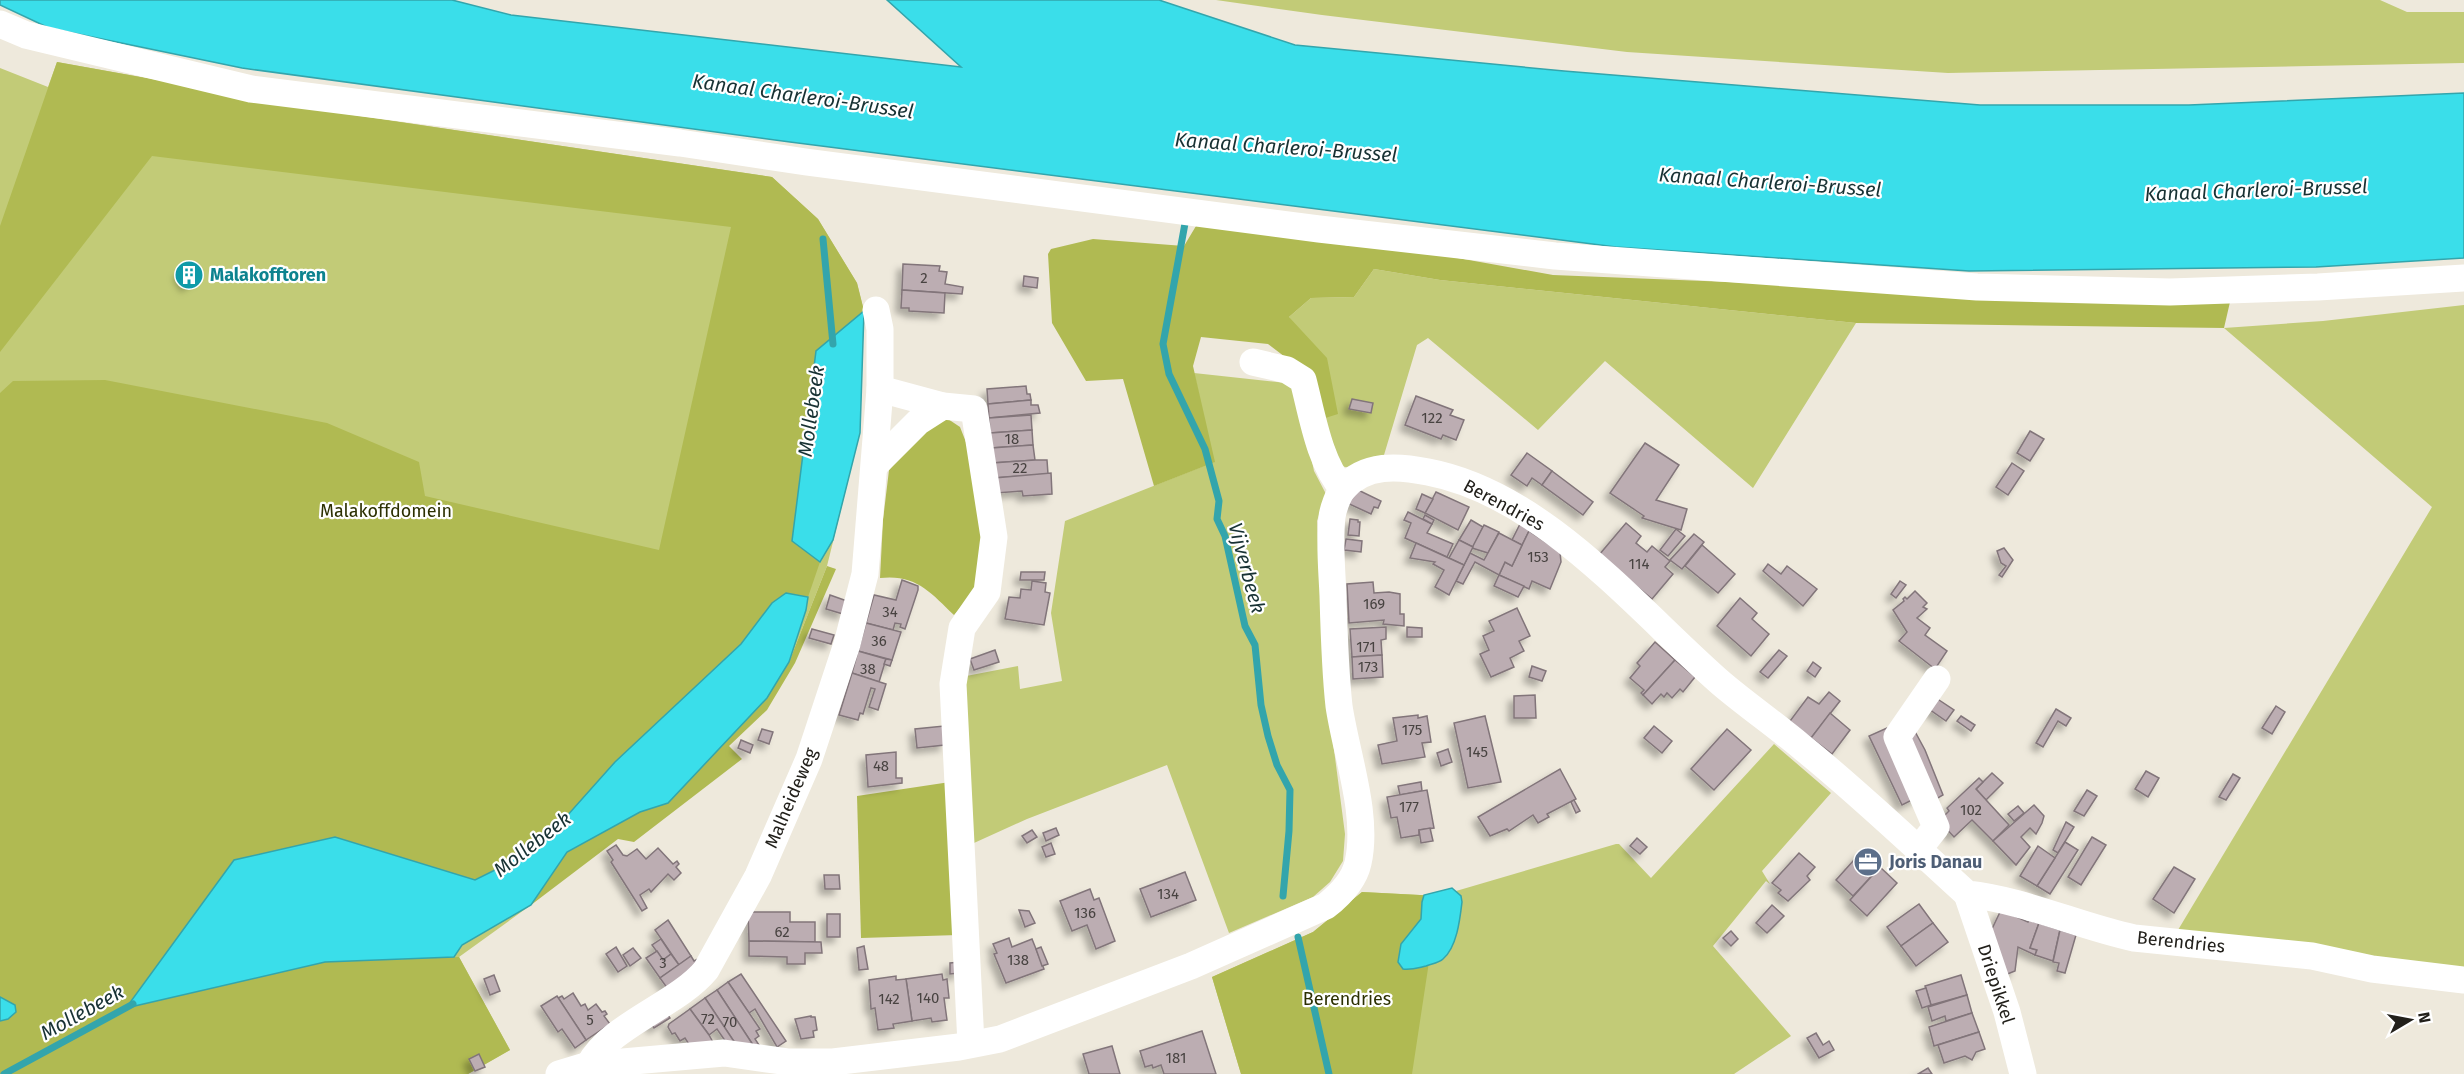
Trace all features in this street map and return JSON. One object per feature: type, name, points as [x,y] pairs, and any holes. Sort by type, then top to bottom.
[{"type":"street","points":[[0,24],[26,35],[251,89],[680,143],[1319,229],[1555,256],[1988,287],[2170,292],[2318,287],[2464,278]]},
{"type":"street","name":"Malheideweg","points":[[589,1065],[595,1054],[613,1039],[698,980],[706,970],[758,876],[808,759],[847,644],[865,574],[880,389],[880,329],[876,310]]},
{"type":"street","points":[[559,1074],[589,1065],[724,1053],[789,1062],[833,1062],[971,1044],[1014,1035],[1191,966],[1326,906],[1338,897],[1357,866],[1361,841],[1357,801],[1339,705],[1334,618],[1332,513],[1343,489],[1336,481],[1316,435],[1303,380],[1287,370],[1253,362]]},
{"type":"street","points":[[880,389],[943,406],[974,409],[994,537],[987,591],[962,628],[953,684],[971,1044]]},
{"type":"street","points":[[875,465],[918,422],[943,406]]},
{"type":"street","name":"Berendries","points":[[1343,489],[1366,471],[1396,467],[1431,472],[1490,494],[1561,536],[1723,685],[1804,748],[1967,894],[1993,897],[2110,933],[2134,938],[2312,956],[2372,969],[2464,980]]},
{"type":"street","points":[[1918,850],[1936,827],[1897,737],[1937,679]]},
{"type":"street","name":"Driepikkel","points":[[1967,894],[2007,1012],[2023,1074]]},
{"type":"green space","points":[[1216,0],[2380,0],[2407,12],[2464,12],[2464,63],[1948,73],[1627,52]]},
{"type":"green space","name":"Malakoffdomein","points":[[57,62],[346,114],[772,177],[818,219],[857,283],[864,311],[860,433],[827,566],[789,662],[668,803],[640,812],[567,852],[531,905],[459,957],[510,1050],[468,1074],[0,1074],[0,68],[48,87]]},
{"type":"green space","name":"Malakoffdomein","points":[[57,62],[346,114],[772,177],[818,219],[857,283],[864,311],[792,541],[820,562],[808,597],[786,593],[772,603],[741,644],[615,762],[558,826],[493,871],[475,880],[335,837],[127,1008],[325,962],[459,957],[510,1050],[468,1074],[0,1074],[0,393],[13,381],[105,380],[327,423],[419,462],[425,496],[659,550],[731,227],[152,156],[0,352],[0,226]]},
{"type":"green space","points":[[1199,221],[1283,231],[1349,246],[1374,243],[1553,275],[2230,302],[2224,328],[1856,323],[1440,280],[1374,269],[1354,297],[1311,298],[1289,317],[1327,358],[1338,414],[1319,420],[1310,376],[1268,344],[1201,337],[1193,366],[1215,462],[1154,486],[1123,379],[1086,381],[1052,323],[1048,254],[1051,249],[1093,239],[1184,246]]},
{"type":"green space","points":[[1374,269],[1440,280],[1856,323],[1753,488],[1605,361],[1538,430],[1428,338],[1417,345],[1384,455],[1350,468],[1341,466],[1289,317],[1311,298],[1354,297]]},
{"type":"green space","points":[[2464,305],[2464,971],[2178,930],[2432,507],[2224,328],[2323,321]]},
{"type":"green space","points":[[1194,373],[1296,384],[1314,471],[1326,494],[1317,521],[1324,673],[1345,834],[1343,861],[1330,882],[1313,897],[1229,933],[1167,765],[1027,819],[974,843],[961,677],[1018,666],[1020,689],[1062,681],[1051,613],[1065,521],[1214,462]]},
{"type":"green space","points":[[948,419],[960,427],[971,455],[989,548],[979,585],[954,615],[922,586],[893,577],[880,578],[883,520],[889,470],[923,429]]},
{"type":"green space","points":[[827,566],[836,569],[795,663],[767,710],[729,746],[742,759],[634,842],[618,839],[531,905],[567,852],[640,812],[668,803],[789,662]]},
{"type":"green space","points":[[1774,744],[1831,793],[1762,871],[1770,884],[1766,881],[1713,946],[1791,1036],[1734,1074],[1241,1074],[1212,977],[1313,932],[1362,892],[1439,896],[1616,844],[1619,844],[1651,878]]},
{"type":"green space","points":[[950,782],[958,935],[861,938],[857,796]]},
{"type":"green space","name":"Berendries","points":[[1362,892],[1439,896],[1412,1074],[1241,1074],[1212,977],[1313,932]]},
{"type":"water","name":"Kanaal Charleroi-Brussel","points":[[0,0],[452,0],[511,15],[961,67],[887,0],[1159,0],[1295,45],[1564,71],[1980,105],[2189,105],[2464,93],[2464,258],[2316,267],[1969,271],[1616,247],[790,142],[242,68],[49,28],[0,5]]},
{"type":"water","points":[[864,311],[860,433],[833,540],[820,562],[792,541],[816,351]]},
{"type":"water","points":[[786,593],[808,597],[806,610],[789,662],[767,698],[668,803],[640,812],[567,852],[531,905],[462,945],[454,957],[325,962],[126,1008],[234,860],[335,837],[475,880],[493,871],[558,826],[615,762],[741,644],[772,603]]},
{"type":"water","points":[[1452,888],[1461,896],[1462,902],[1457,932],[1448,954],[1435,963],[1414,969],[1403,969],[1398,962],[1401,944],[1421,919],[1424,895]]},
{"type":"water","points":[[0,997],[15,1005],[16,1012],[8,1019],[0,1021]]},
{"type":"building","points":[[903,264],[940,266],[939,271],[947,272],[945,284],[963,287],[962,294],[902,290]]},
{"type":"building","name":"Malakofftoren","points":[[192,265],[199,278],[186,286],[179,273]]},
{"type":"building","points":[[1024,276],[1038,278],[1037,288],[1023,286]]},
{"type":"building","points":[[902,290],[945,293],[944,313],[909,311],[909,308],[901,308]]},
{"type":"building","points":[[1026,386],[1031,400],[988,404],[987,389]]},
{"type":"building","points":[[1416,396],[1453,410],[1450,415],[1464,420],[1456,440],[1443,435],[1441,439],[1405,425]]},
{"type":"building","points":[[1352,399],[1373,403],[1371,413],[1349,409]]},
{"type":"building","points":[[1031,400],[1031,405],[1038,405],[1040,413],[989,418],[988,404]]},
{"type":"building","points":[[1031,415],[1032,430],[990,433],[989,418]]},
{"type":"building","points":[[1032,430],[1033,445],[991,448],[990,433]]},
{"type":"building","points":[[2030,431],[2044,439],[2030,461],[2017,453]]},
{"type":"building","points":[[1645,443],[1679,465],[1656,500],[1687,509],[1681,530],[1642,518],[1644,516],[1610,493]]},
{"type":"building","points":[[1033,445],[1035,460],[992,463],[991,448]]},
{"type":"building","points":[[1527,453],[1552,471],[1542,485],[1532,478],[1527,486],[1511,475]]},
{"type":"building","points":[[1047,460],[1048,474],[994,478],[992,463]]},
{"type":"building","points":[[2012,463],[2024,471],[2008,495],[1996,487]]},
{"type":"building","points":[[1552,471],[1593,502],[1583,515],[1542,485]]},
{"type":"building","points":[[1051,473],[1052,494],[1023,496],[1022,491],[996,493],[994,478]]},
{"type":"building","points":[[1354,488],[1381,501],[1378,508],[1374,507],[1371,514],[1347,503]]},
{"type":"building","points":[[1436,492],[1469,507],[1458,530],[1425,513]]},
{"type":"building","points":[[1422,494],[1433,499],[1425,513],[1416,509]]},
{"type":"building","points":[[1408,512],[1432,524],[1427,533],[1453,544],[1447,557],[1405,538],[1411,523],[1404,520]]},
{"type":"building","points":[[1425,515],[1434,520],[1432,524],[1423,519]]},
{"type":"building","points":[[1350,519],[1360,522],[1359,536],[1348,535]]},
{"type":"building","points":[[1471,520],[1483,527],[1473,547],[1459,540]]},
{"type":"building","points":[[1626,523],[1641,536],[1636,543],[1647,552],[1652,546],[1670,561],[1665,567],[1673,574],[1652,599],[1599,555]]},
{"type":"building","points":[[1520,524],[1530,529],[1522,545],[1512,540]]},
{"type":"building","points":[[1484,525],[1499,532],[1488,553],[1472,548]]},
{"type":"building","points":[[1676,529],[1685,536],[1668,556],[1660,550]]},
{"type":"building","points":[[1529,531],[1560,552],[1561,562],[1550,589],[1532,581],[1529,589],[1499,575],[1505,562],[1512,566]]},
{"type":"building","points":[[1499,533],[1522,545],[1512,566],[1505,562],[1499,575],[1475,562],[1463,584],[1456,581],[1470,553],[1484,560]]},
{"type":"building","points":[[1694,534],[1704,542],[1682,569],[1670,560]]},
{"type":"building","points":[[1346,539],[1362,541],[1361,552],[1344,550]]},
{"type":"building","points":[[1459,540],[1473,547],[1464,565],[1449,558]]},
{"type":"building","points":[[1416,543],[1464,565],[1449,595],[1435,587],[1444,570],[1433,564],[1435,562],[1410,558]]},
{"type":"building","points":[[1702,545],[1735,574],[1718,593],[1685,566]]},
{"type":"building","points":[[2004,548],[2013,560],[2002,577],[1999,575],[2006,566],[2001,563],[1997,551]]},
{"type":"building","points":[[1768,564],[1781,574],[1787,566],[1817,589],[1803,606],[1763,571]]},
{"type":"building","points":[[1021,572],[1045,572],[1044,580],[1020,580]]},
{"type":"building","points":[[1499,575],[1524,586],[1518,597],[1494,586]]},
{"type":"building","points":[[902,580],[918,586],[905,629],[900,627],[901,624],[895,623],[893,630],[866,623],[874,595],[896,600]]},
{"type":"building","points":[[1032,581],[1046,583],[1045,592],[1050,593],[1044,625],[1005,619],[1009,597],[1020,598],[1021,589],[1031,590]]},
{"type":"building","points":[[1900,581],[1906,585],[1896,598],[1891,594]]},
{"type":"building","points":[[1373,582],[1374,593],[1400,594],[1400,614],[1404,614],[1404,626],[1383,624],[1384,620],[1349,623],[1347,584]]},
{"type":"building","points":[[1915,591],[1927,603],[1923,607],[1927,609],[1917,618],[1930,628],[1925,635],[1947,651],[1935,669],[1899,641],[1907,632],[1893,610],[1904,601],[1905,597],[1907,599]]},
{"type":"building","points":[[830,595],[847,601],[843,614],[826,609]]},
{"type":"building","points":[[1740,598],[1757,613],[1752,619],[1769,634],[1751,656],[1717,626]]},
{"type":"building","points":[[1517,608],[1530,636],[1519,641],[1524,651],[1510,658],[1514,667],[1491,677],[1480,654],[1489,650],[1483,636],[1494,631],[1489,621]]},
{"type":"building","points":[[866,623],[901,632],[892,660],[858,651]]},
{"type":"building","points":[[1386,627],[1386,639],[1381,640],[1382,655],[1352,657],[1350,629]]},
{"type":"building","points":[[1407,627],[1422,628],[1422,637],[1407,637]]},
{"type":"building","points":[[812,629],[834,635],[831,644],[809,638]]},
{"type":"building","points":[[1655,642],[1675,660],[1643,695],[1641,693],[1644,690],[1630,678],[1640,666],[1637,663]]},
{"type":"building","points":[[995,650],[999,662],[974,670],[970,659]]},
{"type":"building","points":[[1779,650],[1787,656],[1768,678],[1760,672]]},
{"type":"building","points":[[858,651],[886,659],[879,682],[852,673]]},
{"type":"building","points":[[1382,655],[1383,677],[1353,679],[1352,657]]},
{"type":"building","points":[[886,659],[892,660],[890,666],[884,664]]},
{"type":"building","points":[[1675,660],[1695,677],[1683,692],[1680,689],[1672,698],[1667,693],[1664,697],[1661,694],[1652,704],[1643,695]]},
{"type":"building","points":[[1813,662],[1821,668],[1815,677],[1807,671]]},
{"type":"building","points":[[1532,666],[1546,671],[1542,681],[1529,677]]},
{"type":"building","points":[[852,673],[886,684],[878,710],[869,707],[875,689],[871,688],[863,714],[860,713],[858,720],[839,715]]},
{"type":"building","points":[[1829,692],[1840,701],[1811,738],[1790,721],[1808,697],[1819,704]]},
{"type":"building","points":[[1535,695],[1536,718],[1514,718],[1514,696]]},
{"type":"building","points":[[1933,696],[1954,710],[1946,721],[1926,707]]},
{"type":"building","points":[[2276,706],[2285,712],[2272,734],[2262,728]]},
{"type":"building","points":[[2056,709],[2071,718],[2066,726],[2058,721],[2043,747],[2036,743]]},
{"type":"building","points":[[1830,713],[1850,730],[1832,754],[1811,738]]},
{"type":"building","points":[[1418,715],[1418,718],[1427,716],[1431,742],[1422,743],[1425,757],[1382,764],[1378,745],[1397,741],[1393,718]]},
{"type":"building","points":[[1485,716],[1501,782],[1468,788],[1454,723]]},
{"type":"building","points":[[1961,716],[1975,725],[1971,731],[1957,721]]},
{"type":"building","points":[[944,726],[945,745],[917,748],[915,729]]},
{"type":"building","points":[[1654,726],[1672,741],[1662,753],[1644,738]]},
{"type":"building","points":[[1912,726],[1925,750],[1943,795],[1931,802],[1904,739]]},
{"type":"building","points":[[1887,728],[1920,796],[1902,805],[1869,736]]},
{"type":"building","points":[[762,729],[773,732],[769,744],[758,740]]},
{"type":"building","points":[[1727,729],[1751,750],[1714,790],[1691,769]]},
{"type":"building","points":[[741,740],[753,745],[750,753],[738,748]]},
{"type":"building","points":[[1448,749],[1452,762],[1441,766],[1437,753]]},
{"type":"building","points":[[896,752],[896,778],[902,778],[902,783],[868,787],[866,755]]},
{"type":"building","points":[[1560,769],[1576,799],[1547,814],[1549,817],[1538,823],[1533,815],[1509,831],[1507,829],[1490,836],[1478,817]]},
{"type":"building","points":[[2146,771],[2159,778],[2148,797],[2135,789]]},
{"type":"building","points":[[1992,773],[2003,783],[1986,800],[1976,789]]},
{"type":"building","points":[[2233,774],[2240,778],[2226,800],[2219,797]]},
{"type":"building","points":[[1979,778],[1983,782],[1976,789],[2009,825],[1993,841],[1972,820],[1954,837],[1939,821],[1949,811],[1947,808]]},
{"type":"building","points":[[1421,782],[1422,791],[1400,795],[1398,786]]},
{"type":"building","points":[[1427,790],[1434,828],[1419,830],[1419,835],[1401,838],[1397,817],[1391,818],[1387,797]]},
{"type":"building","points":[[2087,790],[2097,796],[2084,816],[2074,811]]},
{"type":"building","points":[[1574,800],[1580,811],[1576,813],[1571,802]]},
{"type":"building","points":[[2034,805],[2044,816],[2042,823],[2036,834],[2030,828],[2021,837],[2030,847],[2016,865],[1993,841]]},
{"type":"building","points":[[2018,806],[2024,813],[2014,821],[2008,814]]},
{"type":"building","points":[[2066,822],[2074,827],[2058,853],[2053,850]]},
{"type":"building","points":[[1056,828],[1059,835],[1046,841],[1043,833]]},
{"type":"building","points":[[1430,828],[1433,841],[1421,843],[1419,830]]},
{"type":"building","points":[[1032,830],[1037,837],[1027,843],[1022,836]]},
{"type":"building","points":[[2092,837],[2106,845],[2081,885],[2068,877]]},
{"type":"building","points":[[1637,838],[1647,847],[1640,854],[1630,846]]},
{"type":"building","points":[[2065,842],[2078,850],[2050,894],[2037,886]]},
{"type":"building","points":[[1051,843],[1055,854],[1046,857],[1042,847]]},
{"type":"building","points":[[616,845],[623,855],[627,856],[637,849],[646,859],[658,848],[673,864],[677,861],[679,864],[676,867],[681,873],[674,880],[668,874],[651,892],[649,889],[640,895],[647,908],[642,911],[611,862],[613,860],[607,851]]},
{"type":"building","points":[[2038,846],[2055,858],[2037,886],[2020,876]]},
{"type":"building","points":[[1862,851],[1880,867],[1853,896],[1836,880]]},
{"type":"building","points":[[1799,853],[1815,867],[1807,876],[1810,880],[1788,901],[1778,893],[1781,890],[1772,883]]},
{"type":"building","points":[[1880,867],[1897,883],[1867,916],[1850,900]]},
{"type":"building","points":[[2174,867],[2195,879],[2174,913],[2153,899]]},
{"type":"building","points":[[1185,872],[1196,900],[1151,917],[1140,889]]},
{"type":"building","points":[[824,875],[839,875],[840,889],[825,889]]},
{"type":"building","points":[[1090,889],[1094,900],[1099,898],[1115,941],[1096,949],[1087,925],[1072,931],[1060,901]]},
{"type":"building","points":[[1919,904],[1933,923],[1901,946],[1887,927]]},
{"type":"building","points":[[1772,905],[1784,916],[1767,933],[1756,923]]},
{"type":"building","points":[[1019,910],[1029,911],[1035,923],[1025,927]]},
{"type":"building","points":[[2001,910],[2028,922],[2029,920],[2039,923],[2030,948],[2037,950],[2035,955],[2018,947],[2015,971],[2005,975],[1990,933]]},
{"type":"building","points":[[748,912],[790,912],[790,922],[815,922],[815,942],[749,941]]},
{"type":"building","points":[[827,914],[840,914],[840,937],[827,937]]},
{"type":"building","points":[[668,920],[691,956],[679,965],[655,930]]},
{"type":"building","points":[[1933,923],[1948,942],[1916,966],[1901,946]]},
{"type":"building","points":[[2039,923],[2060,930],[2053,961],[2035,955],[2037,950],[2030,948]]},
{"type":"building","points":[[2060,930],[2076,935],[2065,973],[2057,971],[2059,963],[2053,962]]},
{"type":"building","points":[[1731,931],[1738,939],[1731,946],[1723,938]]},
{"type":"building","points":[[1009,938],[1012,947],[1032,939],[1044,969],[1006,983],[994,954],[997,953],[993,944]]},
{"type":"building","points":[[661,939],[671,954],[663,960],[652,945]]},
{"type":"building","points":[[749,941],[821,942],[822,953],[805,953],[805,964],[787,964],[787,957],[749,956]]},
{"type":"building","points":[[864,946],[868,969],[859,970],[857,948]]},
{"type":"building","points":[[616,947],[627,966],[618,972],[606,954]]},
{"type":"building","points":[[1041,947],[1048,964],[1042,966],[1036,949]]},
{"type":"building","points":[[633,948],[641,958],[630,966],[623,955]]},
{"type":"building","points":[[657,951],[663,960],[671,954],[679,965],[660,978],[646,958]]},
{"type":"building","points":[[691,956],[694,961],[698,959],[699,970],[670,992],[660,978]]},
{"type":"building","points":[[960,962],[960,973],[950,974],[950,963]]},
{"type":"building","points":[[741,974],[786,1041],[777,1047],[755,1009],[749,1013],[728,982]]},
{"type":"building","points":[[942,974],[943,980],[947,979],[949,998],[944,998],[947,1020],[932,1022],[931,1018],[912,1021],[906,979]]},
{"type":"building","points":[[494,975],[500,991],[490,995],[484,979]]},
{"type":"building","points":[[1961,975],[1967,995],[1931,1005],[1925,986]]},
{"type":"building","points":[[896,976],[896,980],[906,979],[912,1021],[893,1024],[894,1028],[878,1030],[875,1008],[871,1009],[869,980]]},
{"type":"building","points":[[728,982],[760,1029],[756,1031],[759,1036],[755,1039],[761,1048],[755,1048],[717,990]]},
{"type":"building","points":[[1926,988],[1931,1005],[1922,1008],[1916,991]]},
{"type":"building","points":[[717,990],[755,1048],[737,1046],[705,998]]},
{"type":"building","points":[[573,993],[581,1006],[585,1004],[588,1010],[596,1004],[602,1012],[605,1011],[607,1014],[604,1016],[610,1024],[586,1040],[558,998],[562,996],[564,999]]},
{"type":"building","points":[[1967,995],[1972,1013],[1946,1021],[1945,1016],[1932,1021],[1928,1007]]},
{"type":"building","points":[[557,996],[586,1040],[575,1048],[562,1029],[558,1032],[541,1006]]},
{"type":"building","points":[[705,998],[737,1046],[728,1045],[717,1029],[709,1035],[690,1009]]},
{"type":"building","points":[[690,1009],[714,1044],[690,1046],[685,1038],[680,1041],[675,1033],[672,1034],[668,1027],[669,1024]]},
{"type":"building","points":[[665,1011],[670,1018],[654,1028],[649,1021]]},
{"type":"building","points":[[1972,1013],[1979,1032],[1934,1046],[1929,1027]]},
{"type":"building","points":[[815,1017],[817,1030],[813,1031],[814,1037],[801,1039],[795,1019]]},
{"type":"building","points":[[1202,1031],[1216,1074],[1164,1074],[1161,1065],[1153,1068],[1152,1065],[1145,1067],[1140,1051]]},
{"type":"building","points":[[1979,1032],[1985,1049],[1976,1052],[1972,1060],[1965,1056],[1944,1063],[1938,1045]]},
{"type":"building","points":[[1816,1033],[1823,1045],[1829,1041],[1834,1050],[1819,1058],[1807,1038]]},
{"type":"building","points":[[1112,1046],[1120,1074],[1089,1074],[1083,1054]]},
{"type":"building","points":[[479,1054],[485,1067],[475,1071],[469,1059]]},
{"type":"building","points":[[1928,1068],[1932,1074],[1918,1074]]},
{"type":"waterway","name":"Vijverbeek","points":[[1186,218],[1163,344],[1169,374],[1205,449],[1219,501],[1217,519],[1225,536],[1245,626],[1255,645],[1261,705],[1268,736],[1277,765],[1290,790],[1283,896]]},
{"type":"waterway","name":"Mollebeek","points":[[823,239],[833,344]]},
{"type":"waterway","name":"Vijverbeek","points":[[1298,937],[1329,1074]]},
{"type":"waterway","name":"Mollebeek","points":[[4,1074],[133,1004]]},
{"type":"place","name":"Malakofftoren","points":[[189,275]]},
{"type":"place","name":"Joris Danau","points":[[1868,862]]}]
